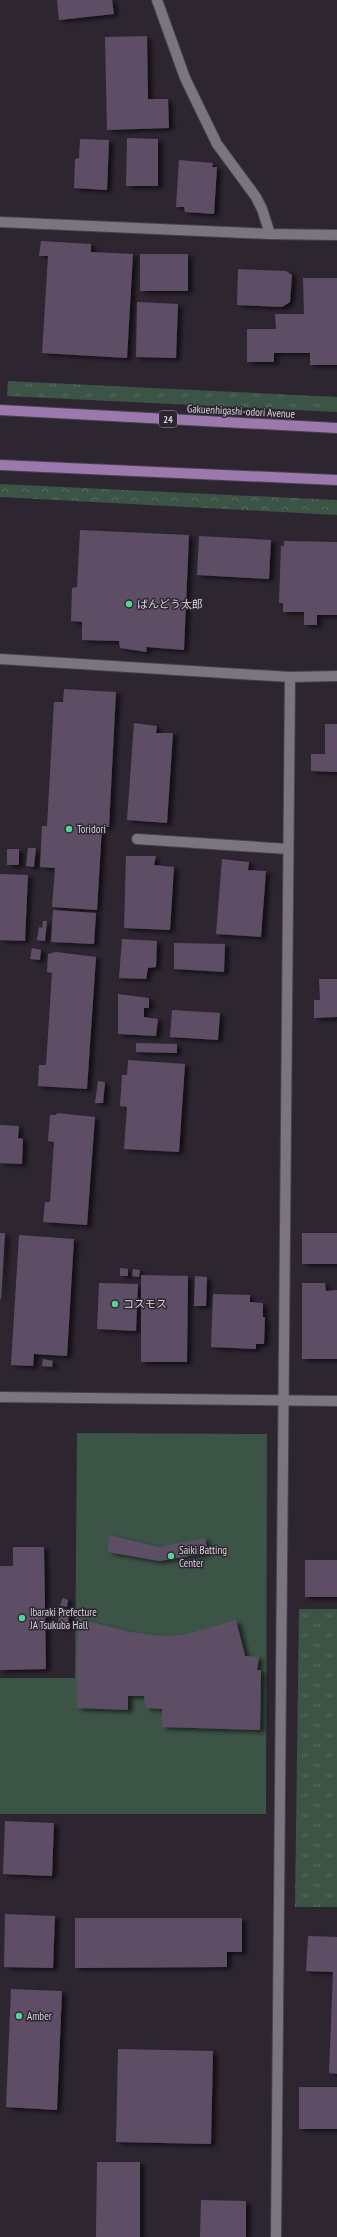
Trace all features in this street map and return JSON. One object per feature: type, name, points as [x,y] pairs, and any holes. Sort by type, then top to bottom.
[{"type":"main road","name":"Gakuenhigashi-odori Avenue","points":[[0,410],[337,428]]},
{"type":"main road","points":[[0,465],[337,480]]},
{"type":"street","points":[[157,0],[192,91],[217,144],[259,203],[270,234]]},
{"type":"street","points":[[0,222],[270,234],[337,235]]},
{"type":"street","points":[[0,659],[290,676],[337,676]]},
{"type":"street","points":[[276,2237],[290,676]]},
{"type":"street","points":[[137,839],[288,849]]},
{"type":"street","points":[[0,1397],[337,1401]]},
{"type":"green space","points":[[8,381],[337,397],[337,412],[7,396]]},
{"type":"green space","points":[[0,484],[337,500],[337,515],[0,497]]},
{"type":"green space","name":"Saiki Batting Center","points":[[77,1433],[267,1434],[266,1814],[0,1814],[0,1678],[75,1678]]},
{"type":"green space","points":[[299,1609],[337,1609],[337,1907],[295,1907]]},
{"type":"building","points":[[57,0],[112,0],[114,14],[59,20]]},
{"type":"building","points":[[147,36],[148,99],[168,99],[169,128],[107,130],[105,37]]},
{"type":"building","points":[[127,138],[158,139],[158,186],[126,186]]},
{"type":"building","points":[[80,139],[109,140],[107,190],[74,188],[75,159],[79,158]]},
{"type":"building","points":[[179,160],[213,163],[212,167],[217,167],[214,214],[185,212],[184,207],[176,207]]},
{"type":"building","points":[[41,241],[91,244],[91,252],[133,254],[127,358],[42,353],[48,256],[39,256]]},
{"type":"building","points":[[140,254],[188,254],[188,291],[140,291]]},
{"type":"building","points":[[238,269],[286,271],[292,275],[290,302],[282,307],[237,305]]},
{"type":"building","points":[[303,278],[337,278],[337,365],[310,365],[310,353],[274,353],[274,362],[247,362],[247,329],[276,329],[275,314],[304,314]]},
{"type":"building","points":[[137,302],[178,304],[176,358],[136,357]]},
{"type":"building","name":"ばんどう太郎","points":[[80,530],[189,535],[184,650],[146,647],[147,652],[120,648],[119,641],[82,640],[82,622],[71,621],[72,588],[77,587]]},
{"type":"building","points":[[199,536],[271,540],[269,579],[197,575]]},
{"type":"building","points":[[284,541],[337,542],[337,615],[317,615],[317,625],[304,625],[304,612],[283,612],[283,603],[279,603],[281,546],[284,546]]},
{"type":"building","points":[[64,689],[116,692],[109,827],[102,827],[97,910],[52,907],[55,868],[40,867],[42,826],[47,826],[54,702],[63,702]]},
{"type":"building","points":[[134,723],[157,726],[156,733],[173,733],[167,823],[127,820]]},
{"type":"building","points":[[325,724],[337,724],[337,772],[311,771],[311,754],[325,754]]},
{"type":"building","points":[[28,848],[36,848],[34,867],[26,866]]},
{"type":"building","points":[[7,849],[19,849],[19,865],[7,865]]},
{"type":"building","points":[[126,856],[156,856],[154,865],[174,867],[170,930],[124,928]]},
{"type":"building","points":[[222,859],[249,862],[248,870],[266,871],[261,937],[216,934]]},
{"type":"building","points":[[0,874],[28,875],[25,941],[0,940]]},
{"type":"building","points":[[53,910],[96,913],[94,944],[51,942]]},
{"type":"building","points":[[43,921],[47,921],[45,941],[37,940],[39,927],[42,928]]},
{"type":"building","points":[[122,939],[157,941],[156,967],[148,968],[146,979],[119,978]]},
{"type":"building","points":[[174,943],[225,944],[224,972],[174,969]]},
{"type":"building","points":[[32,948],[41,950],[40,960],[30,959]]},
{"type":"building","points":[[56,952],[96,957],[87,1089],[38,1086],[39,1065],[46,1065],[52,973],[47,972],[48,954]]},
{"type":"building","points":[[319,979],[337,979],[337,1017],[314,1018],[314,1000],[320,1000]]},
{"type":"building","points":[[118,994],[149,998],[149,1008],[144,1008],[144,1017],[158,1019],[156,1036],[118,1034]]},
{"type":"building","points":[[172,1010],[220,1013],[218,1040],[170,1037]]},
{"type":"building","points":[[136,1043],[177,1044],[177,1053],[136,1052]]},
{"type":"building","points":[[128,1060],[185,1064],[179,1152],[124,1149],[127,1107],[120,1106],[122,1075],[127,1075]]},
{"type":"building","points":[[98,1081],[105,1082],[103,1103],[95,1103]]},
{"type":"building","points":[[57,1113],[95,1117],[87,1225],[43,1222],[45,1202],[50,1202],[54,1142],[48,1141],[50,1115],[56,1115]]},
{"type":"building","points":[[0,1125],[19,1126],[18,1138],[23,1139],[22,1164],[0,1163]]},
{"type":"building","points":[[0,1233],[5,1233],[1,1299],[0,1299]]},
{"type":"building","points":[[302,1233],[337,1233],[337,1264],[302,1264]]},
{"type":"building","points":[[19,1235],[74,1239],[67,1356],[34,1354],[33,1366],[11,1365]]},
{"type":"building","points":[[120,1268],[128,1269],[128,1276],[120,1276]]},
{"type":"building","points":[[133,1269],[140,1270],[139,1277],[132,1276]]},
{"type":"building","points":[[141,1275],[188,1276],[187,1362],[141,1362]]},
{"type":"building","points":[[195,1276],[207,1277],[206,1306],[194,1306]]},
{"type":"building","points":[[99,1283],[138,1284],[136,1331],[97,1329]]},
{"type":"building","points":[[302,1283],[325,1283],[326,1291],[337,1290],[337,1359],[302,1359]]},
{"type":"building","points":[[213,1294],[250,1295],[250,1302],[263,1303],[263,1317],[265,1317],[264,1344],[256,1344],[256,1349],[211,1347]]},
{"type":"building","points":[[43,1359],[53,1361],[52,1367],[42,1366]]},
{"type":"building","points":[[109,1535],[159,1547],[205,1538],[208,1553],[159,1561],[108,1552]]},
{"type":"building","name":"Ibaraki Prefecture JA Tsukuba Hall","points":[[13,1547],[44,1547],[46,1669],[0,1670],[0,1566],[13,1566]]},
{"type":"building","points":[[305,1560],[337,1560],[337,1597],[305,1597]]},
{"type":"building","points":[[63,1598],[68,1600],[67,1607],[60,1605]]},
{"type":"building","points":[[59,1611],[69,1612],[68,1628],[58,1627]]},
{"type":"building","points":[[80,1619],[130,1632],[160,1636],[184,1635],[236,1620],[245,1656],[259,1657],[257,1670],[261,1670],[260,1730],[162,1727],[162,1709],[146,1708],[144,1696],[128,1696],[128,1710],[77,1708],[77,1642]]},
{"type":"building","points":[[5,1821],[54,1823],[52,1876],[3,1874]]},
{"type":"building","points":[[5,1914],[55,1916],[53,1968],[4,1967]]},
{"type":"building","points":[[75,1918],[242,1918],[242,1952],[227,1952],[227,1967],[75,1968]]},
{"type":"building","points":[[308,1936],[337,1937],[337,2074],[329,2073],[333,1972],[306,1971]]},
{"type":"building","points":[[11,1989],[62,1991],[57,2110],[6,2107]]},
{"type":"building","points":[[118,2049],[213,2051],[211,2144],[116,2142]]},
{"type":"building","points":[[299,2087],[337,2087],[337,2129],[299,2129]]},
{"type":"building","points":[[97,2162],[140,2162],[140,2237],[96,2237]]},
{"type":"building","points":[[201,2200],[246,2201],[246,2237],[200,2237]]},
{"type":"place","name":"ばんどう太郎","points":[[129,604]]},
{"type":"place","name":"Toridori","points":[[69,829]]},
{"type":"place","name":"コスモス","points":[[115,1304]]},
{"type":"place","name":"Saiki Batting Center","points":[[171,1556]]},
{"type":"place","name":"Ibaraki Prefecture JA Tsukuba Hall","points":[[22,1618]]},
{"type":"place","name":"Amber","points":[[19,2016]]}]
